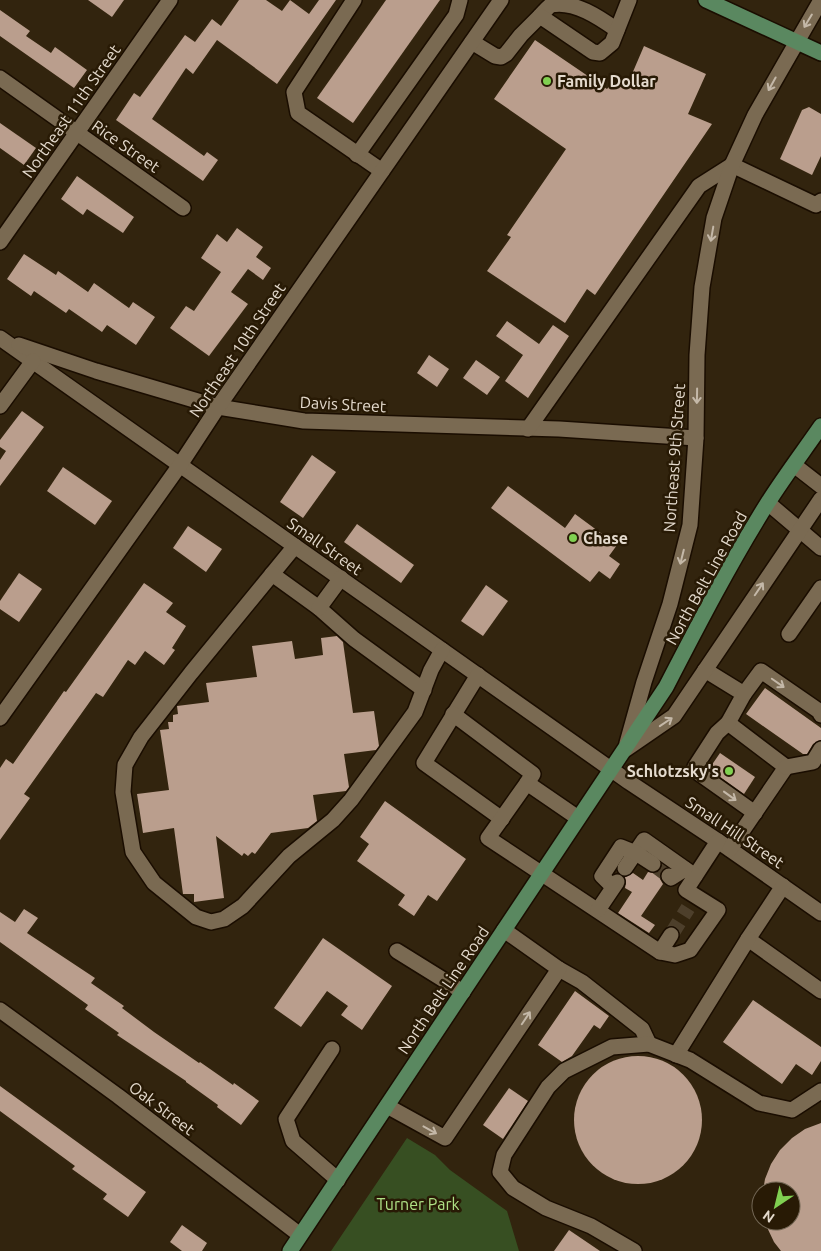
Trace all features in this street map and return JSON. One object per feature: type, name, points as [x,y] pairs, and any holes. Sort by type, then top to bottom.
[{"type":"main road","points":[[706,0],[821,54]]},
{"type":"main road","name":"North Belt Line Road","points":[[290,1251],[666,687],[712,598],[768,503],[821,426]]},
{"type":"street","name":"Northeast 11th Street","points":[[0,242],[170,0]]},
{"type":"street","points":[[354,0],[294,92],[298,113],[382,171]]},
{"type":"street","points":[[358,155],[456,15],[460,0]]},
{"type":"street","name":"Northeast 10th Street","points":[[0,718],[180,465],[218,407],[501,0]]},
{"type":"street","points":[[540,16],[592,52],[600,53],[608,48],[629,0]]},
{"type":"street","name":"Northeast 9th Street","points":[[626,749],[644,682],[670,604],[690,525],[696,438],[697,355],[702,287],[714,218],[732,165],[755,115],[821,0]]},
{"type":"street","points":[[472,42],[495,56],[501,57],[506,54],[521,35],[550,6],[559,2],[577,3],[617,30]]},
{"type":"street","name":"Rice Street","points":[[0,78],[183,208]]},
{"type":"street","points":[[528,429],[699,186],[732,165],[816,206],[821,201]]},
{"type":"street","name":"Davis Street","points":[[0,338],[96,371],[218,407],[304,421],[559,429],[696,438]]},
{"type":"street","name":"Small Street","points":[[0,338],[629,782]]},
{"type":"street","points":[[0,406],[33,361]]},
{"type":"street","points":[[794,466],[821,486]]},
{"type":"street","name":"North Belt Line Road","points":[[626,749],[674,716],[821,499]]},
{"type":"street","points":[[768,503],[821,548]]},
{"type":"street","points":[[295,546],[141,737],[125,765],[123,792],[133,852],[154,882],[196,917],[211,922],[224,919],[243,906],[289,856],[333,820],[351,800],[416,712],[431,670],[442,650]]},
{"type":"street","points":[[272,574],[319,608],[354,639],[424,690]]},
{"type":"street","points":[[319,608],[340,578]]},
{"type":"street","points":[[789,634],[821,588]]},
{"type":"street","points":[[705,670],[744,694]]},
{"type":"street","points":[[755,813],[700,774],[695,767],[717,733],[728,723],[744,694],[761,671],[819,711],[821,715]]},
{"type":"street","points":[[478,675],[424,763],[502,820]]},
{"type":"street","points":[[453,714],[533,774],[488,838],[660,952],[675,955],[690,950],[718,910],[692,902],[686,890],[690,873]]},
{"type":"street","points":[[728,723],[786,767]]},
{"type":"street","points":[[669,876],[671,878],[690,873],[724,845],[755,813],[786,767],[813,762],[821,749]]},
{"type":"street","name":"Small Hill Street","points":[[629,782],[724,845],[821,913]]},
{"type":"street","points":[[527,783],[578,818]]},
{"type":"street","points":[[625,868],[644,840],[690,873]]},
{"type":"street","points":[[598,910],[615,885],[602,876],[621,847],[636,853],[653,864]]},
{"type":"street","points":[[676,1054],[783,886]]},
{"type":"street","points":[[504,930],[559,969],[582,982],[642,1029],[649,1044]]},
{"type":"street","points":[[660,952],[671,935]]},
{"type":"street","points":[[748,940],[821,991]]},
{"type":"street","points":[[397,951],[463,992]]},
{"type":"street","points":[[387,1106],[445,1138],[559,969]]},
{"type":"street","name":"Oak Street","points":[[0,1010],[118,1096],[300,1235]]},
{"type":"street","points":[[634,1251],[590,1226],[546,1208],[513,1188],[500,1172],[504,1155],[548,1087],[564,1071],[612,1047],[649,1044],[690,1060],[760,1103],[792,1110],[821,1091]]},
{"type":"street","points":[[332,1049],[286,1119],[293,1141],[338,1180]]},
{"type":"green space","name":"Turner Park","points":[[407,1138],[435,1155],[450,1170],[507,1211],[519,1251],[331,1251]]},
{"type":"building","points":[[88,0],[124,0],[112,17]]},
{"type":"building","points":[[239,0],[266,0],[282,11],[290,0],[309,14],[319,0],[336,0],[277,84],[217,40],[193,74],[186,68],[152,119],[204,156],[207,152],[218,160],[203,181],[116,120],[134,93],[140,97],[185,35],[195,42],[212,19],[221,26]]},
{"type":"building","points":[[386,0],[440,0],[353,123],[317,98]]},
{"type":"building","points":[[0,10],[30,31],[26,36],[51,53],[55,47],[87,70],[74,88],[0,36]]},
{"type":"building","points":[[535,40],[607,89],[613,82],[626,88],[644,46],[706,74],[688,114],[712,124],[595,295],[587,289],[565,323],[487,271],[511,237],[507,235],[566,149],[494,99]]},
{"type":"building","points":[[809,107],[821,114],[821,156],[812,175],[780,159],[802,110]]},
{"type":"building","points":[[0,123],[36,148],[24,165],[0,148]]},
{"type":"building","points":[[77,176],[134,217],[123,233],[87,209],[83,215],[61,199]]},
{"type":"building","points":[[237,228],[263,247],[256,257],[271,268],[263,280],[248,269],[231,292],[248,304],[209,356],[170,328],[186,306],[194,311],[221,272],[201,258],[217,234],[227,242]]},
{"type":"building","points":[[24,254],[56,275],[58,271],[88,292],[94,283],[129,308],[133,302],[155,317],[136,345],[107,325],[102,332],[69,309],[66,313],[34,291],[31,296],[7,279]]},
{"type":"building","points":[[507,321],[539,344],[553,325],[569,336],[528,398],[505,381],[523,355],[496,336]]},
{"type":"building","points":[[429,355],[449,369],[437,387],[417,373]]},
{"type":"building","points":[[476,360],[500,377],[487,395],[463,378]]},
{"type":"building","points":[[22,411],[44,427],[0,486],[0,460],[6,451],[0,447],[0,440]]},
{"type":"building","points":[[312,455],[336,472],[303,518],[280,502]]},
{"type":"building","points":[[63,467],[112,501],[95,525],[47,491]]},
{"type":"building","points":[[508,486],[565,528],[575,514],[617,545],[609,556],[620,564],[610,579],[599,571],[590,582],[491,508]]},
{"type":"building","points":[[357,524],[414,565],[401,583],[344,542]]},
{"type":"building","points":[[188,526],[222,549],[206,572],[173,548]]},
{"type":"building","points":[[19,573],[42,589],[19,622],[0,609],[0,601]]},
{"type":"building","points":[[144,583],[173,603],[166,612],[186,626],[172,648],[175,650],[164,665],[145,651],[135,665],[128,660],[103,697],[96,693],[24,794],[30,798],[0,840],[0,768],[6,759],[13,764]]},
{"type":"building","points":[[486,585],[508,601],[483,636],[461,621]]},
{"type":"building","points":[[337,636],[343,642],[353,713],[374,711],[379,746],[376,750],[344,754],[349,787],[346,791],[313,795],[317,821],[308,828],[271,833],[255,854],[252,852],[248,856],[244,853],[242,856],[216,836],[224,898],[194,902],[194,894],[183,894],[174,828],[143,833],[137,794],[169,790],[160,730],[169,729],[168,722],[173,722],[173,715],[178,714],[177,706],[209,702],[206,683],[257,677],[252,646],[292,641],[295,659],[323,655],[321,638]]},
{"type":"building","points":[[765,688],[821,728],[821,740],[813,744],[807,754],[803,754],[746,714]]},
{"type":"building","points":[[720,753],[755,777],[744,794],[709,769]]},
{"type":"building","points":[[385,801],[466,859],[437,901],[428,895],[414,916],[398,905],[405,895],[357,861],[369,844],[360,837]]},
{"type":"building","points":[[662,864],[666,867],[660,874],[663,884],[641,916],[655,925],[649,933],[618,913],[632,892],[625,888],[625,877],[633,873],[643,880],[648,872],[658,872]]},
{"type":"building","points":[[24,909],[38,918],[27,933],[95,978],[91,983],[124,1006],[122,1008],[154,1032],[259,1101],[241,1125],[186,1081],[117,1035],[119,1033],[85,1009],[88,1005],[0,942],[0,912],[15,922]]},
{"type":"building","points":[[323,938],[392,986],[362,1030],[341,1015],[348,1006],[327,991],[301,1027],[274,1008]]},
{"type":"building","points":[[575,991],[609,1016],[600,1029],[594,1025],[572,1056],[562,1062],[538,1045]]},
{"type":"building","points":[[753,1000],[821,1047],[821,1061],[812,1075],[796,1064],[782,1084],[723,1042]]},
{"type":"building","points":[[638,1056],[651,1057],[663,1061],[683,1075],[697,1095],[701,1107],[701,1133],[697,1145],[683,1165],[663,1179],[651,1183],[638,1184],[625,1183],[613,1179],[593,1165],[579,1145],[575,1133],[574,1120],[575,1107],[579,1095],[593,1075],[613,1061],[625,1057]]},
{"type":"building","points":[[0,1086],[146,1192],[128,1217],[103,1199],[107,1194],[72,1169],[75,1166],[0,1111]]},
{"type":"building","points":[[509,1088],[528,1101],[503,1139],[483,1125]]},
{"type":"building","points":[[821,1123],[821,1251],[781,1251],[769,1231],[801,1231],[801,1181],[765,1181],[765,1179],[771,1164],[780,1150],[805,1129]]},
{"type":"building","points":[[182,1225],[207,1243],[202,1251],[182,1251],[170,1242]]},
{"type":"building","points":[[569,1230],[600,1251],[554,1251]]},
{"type":"tunnel","points":[[653,864],[669,876]]},
{"type":"tunnel","points":[[671,935],[688,908]]},
{"type":"place","name":"Family Dollar","points":[[547,81]]},
{"type":"place","name":"Chase","points":[[573,538]]},
{"type":"place","name":"Schlotzsky's","points":[[729,771]]}]
